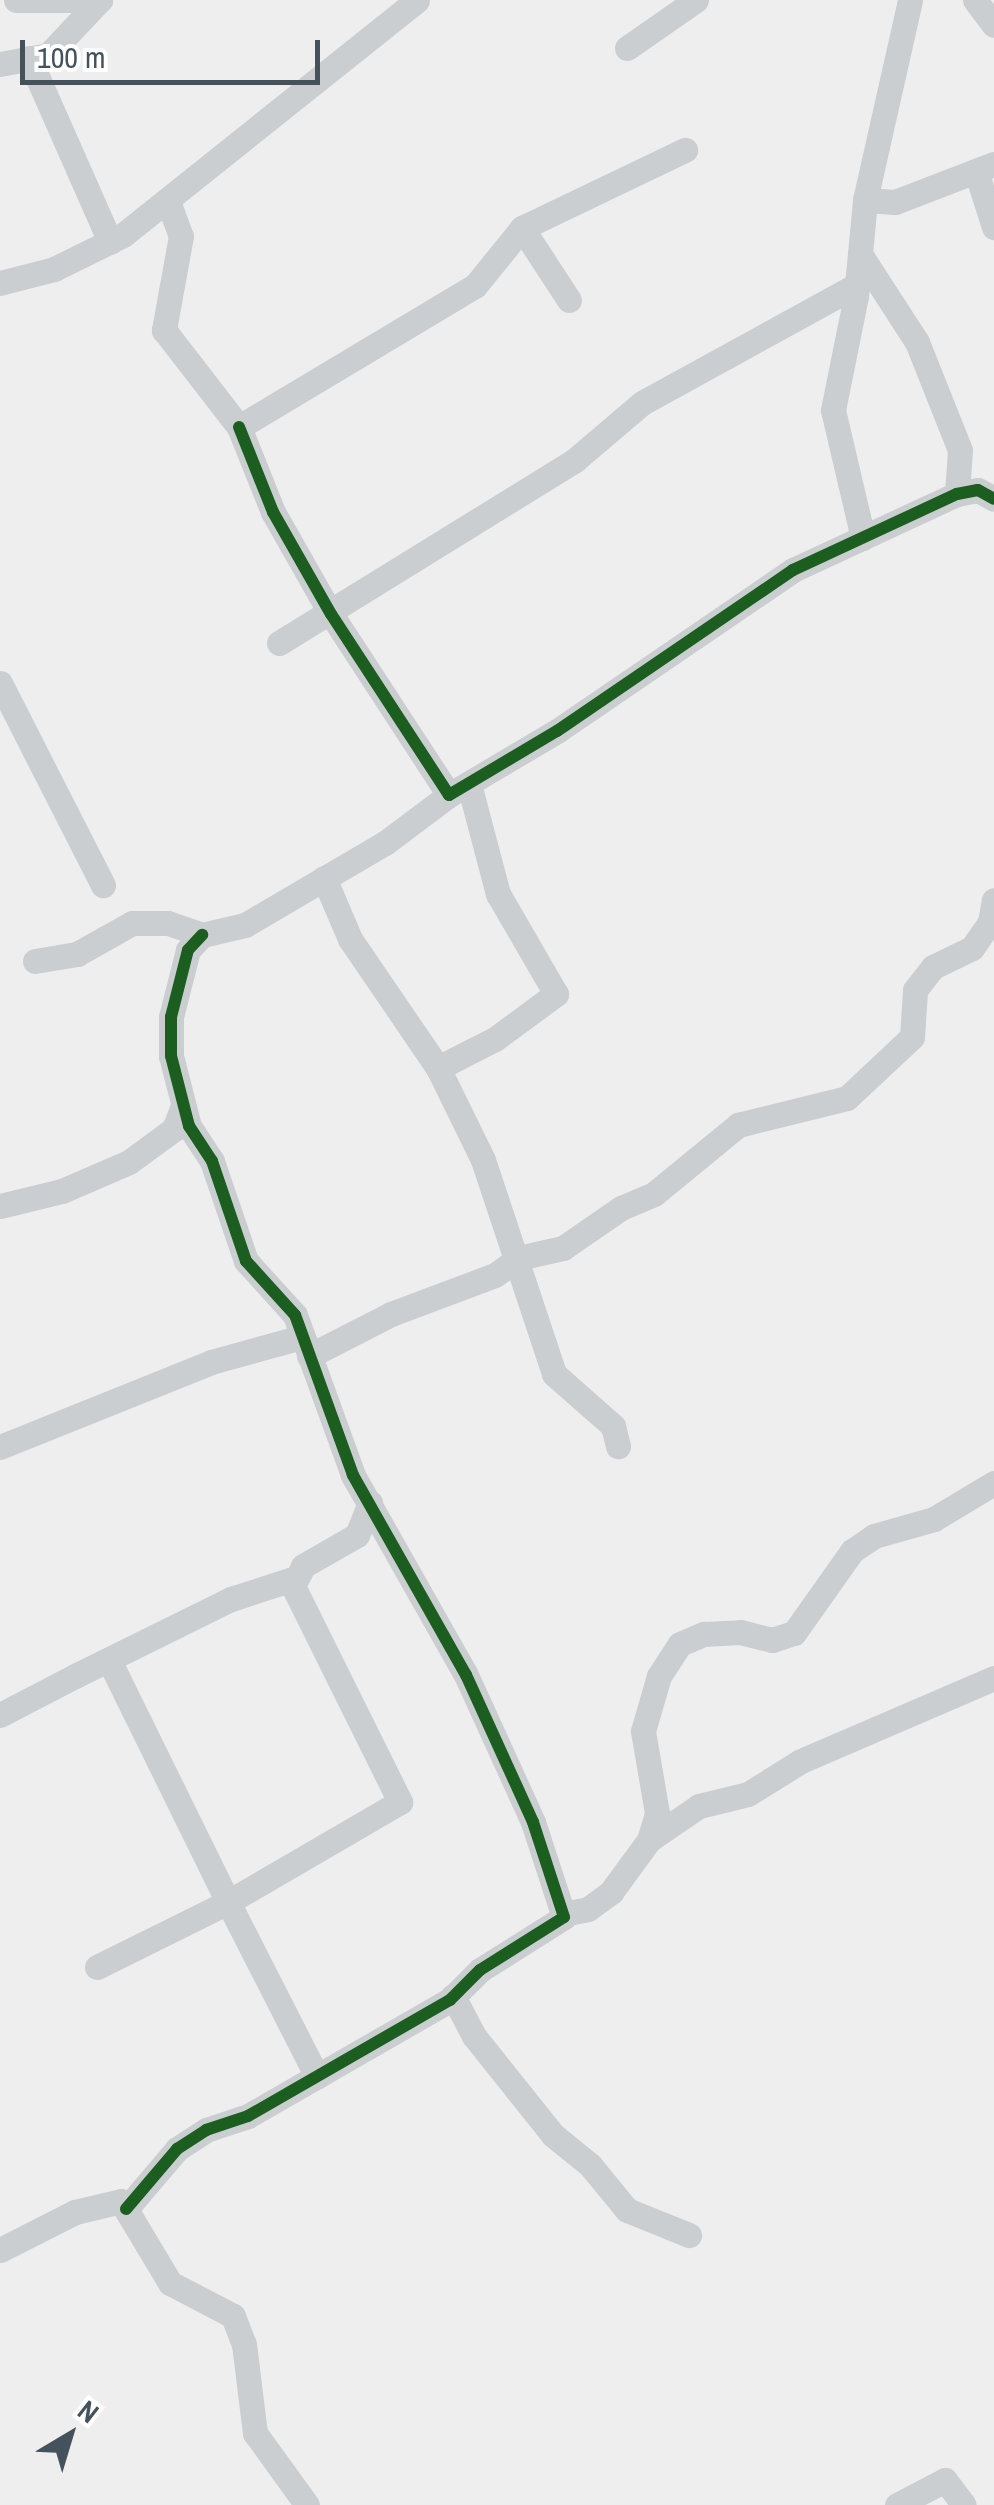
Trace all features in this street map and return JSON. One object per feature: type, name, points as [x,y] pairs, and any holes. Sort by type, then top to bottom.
[{"type":"street","points":[[0,64],[48,55],[100,0],[16,0]]},
{"type":"street","points":[[0,282],[54,269],[110,242],[168,201],[417,0]]},
{"type":"street","points":[[627,48],[696,0]]},
{"type":"street","points":[[863,538],[834,410],[857,285],[865,200],[910,0]]},
{"type":"street","points":[[975,0],[994,25]]},
{"type":"street","points":[[29,58],[110,242]]},
{"type":"street","points":[[240,427],[476,286],[522,228],[685,150]]},
{"type":"street","points":[[865,200],[895,202],[985,167],[994,226]]},
{"type":"street","points":[[168,201],[181,236],[164,330],[240,427],[273,512],[331,614],[459,789],[498,894],[556,994],[494,1039],[438,1068]]},
{"type":"street","points":[[522,228],[569,300]]},
{"type":"street","points":[[860,254],[917,342],[960,450],[958,494]]},
{"type":"street","points":[[279,643],[331,614],[490,507],[575,460],[642,403],[857,285]]},
{"type":"street","points":[[34,961],[77,954],[132,923],[168,923],[202,934],[245,925],[459,789],[557,732],[794,570],[958,494],[978,490],[994,499]]},
{"type":"street","points":[[0,683],[9,719],[103,885]]},
{"type":"street","points":[[324,878],[350,939],[438,1068],[518,1258],[554,1374],[614,1426],[618,1446]]},
{"type":"street","points":[[0,1446],[211,1362],[306,1346],[494,1275],[518,1258],[563,1248],[595,1230],[621,1208],[654,1194],[738,1125],[847,1098],[912,1037],[914,990],[932,967],[972,948],[990,922],[994,900]]},
{"type":"street","points":[[202,934],[188,950],[171,1017],[170,1056],[182,1106],[212,1162],[246,1262],[295,1315],[353,1475],[466,1675],[533,1822],[563,1914]]},
{"type":"street","points":[[0,1206],[62,1191],[129,1162],[174,1129],[182,1106]]},
{"type":"street","points":[[126,2209],[177,2149],[316,2078],[453,1996],[480,1970],[545,1934],[563,1914],[588,1909],[611,1892],[649,1840],[657,1814],[643,1731],[659,1676],[680,1644],[704,1634],[740,1632],[772,1640],[794,1633],[852,1551],[900,1526],[934,1519],[994,1483]]},
{"type":"street","points":[[293,1586],[304,1566],[356,1535],[370,1504]]},
{"type":"street","points":[[0,1715],[232,1599],[290,1580],[400,1802],[228,1902],[97,1967]]},
{"type":"street","points":[[109,1660],[316,2078]]},
{"type":"street","points":[[649,1840],[698,1806],[748,1794],[801,1761],[994,1678]]},
{"type":"street","points":[[453,1996],[474,2036],[553,2135],[590,2165],[627,2210],[689,2235]]},
{"type":"street","points":[[0,2250],[75,2212],[121,2201],[170,2283],[233,2316],[244,2344],[255,2432],[307,2505]]},
{"type":"street","points":[[897,2505],[945,2480],[964,2505]]},
{"type":"cycle path","points":[[239,427],[273,512],[331,614],[449,795],[557,731],[793,570],[957,494],[978,490],[994,499]]},
{"type":"cycle path","points":[[126,2209],[177,2149],[206,2130],[248,2116],[450,2000],[480,1970],[564,1917],[533,1822],[466,1675],[353,1475],[295,1315],[246,1261],[212,1161],[189,1126],[171,1056],[171,1017],[188,950],[202,935]]}]
